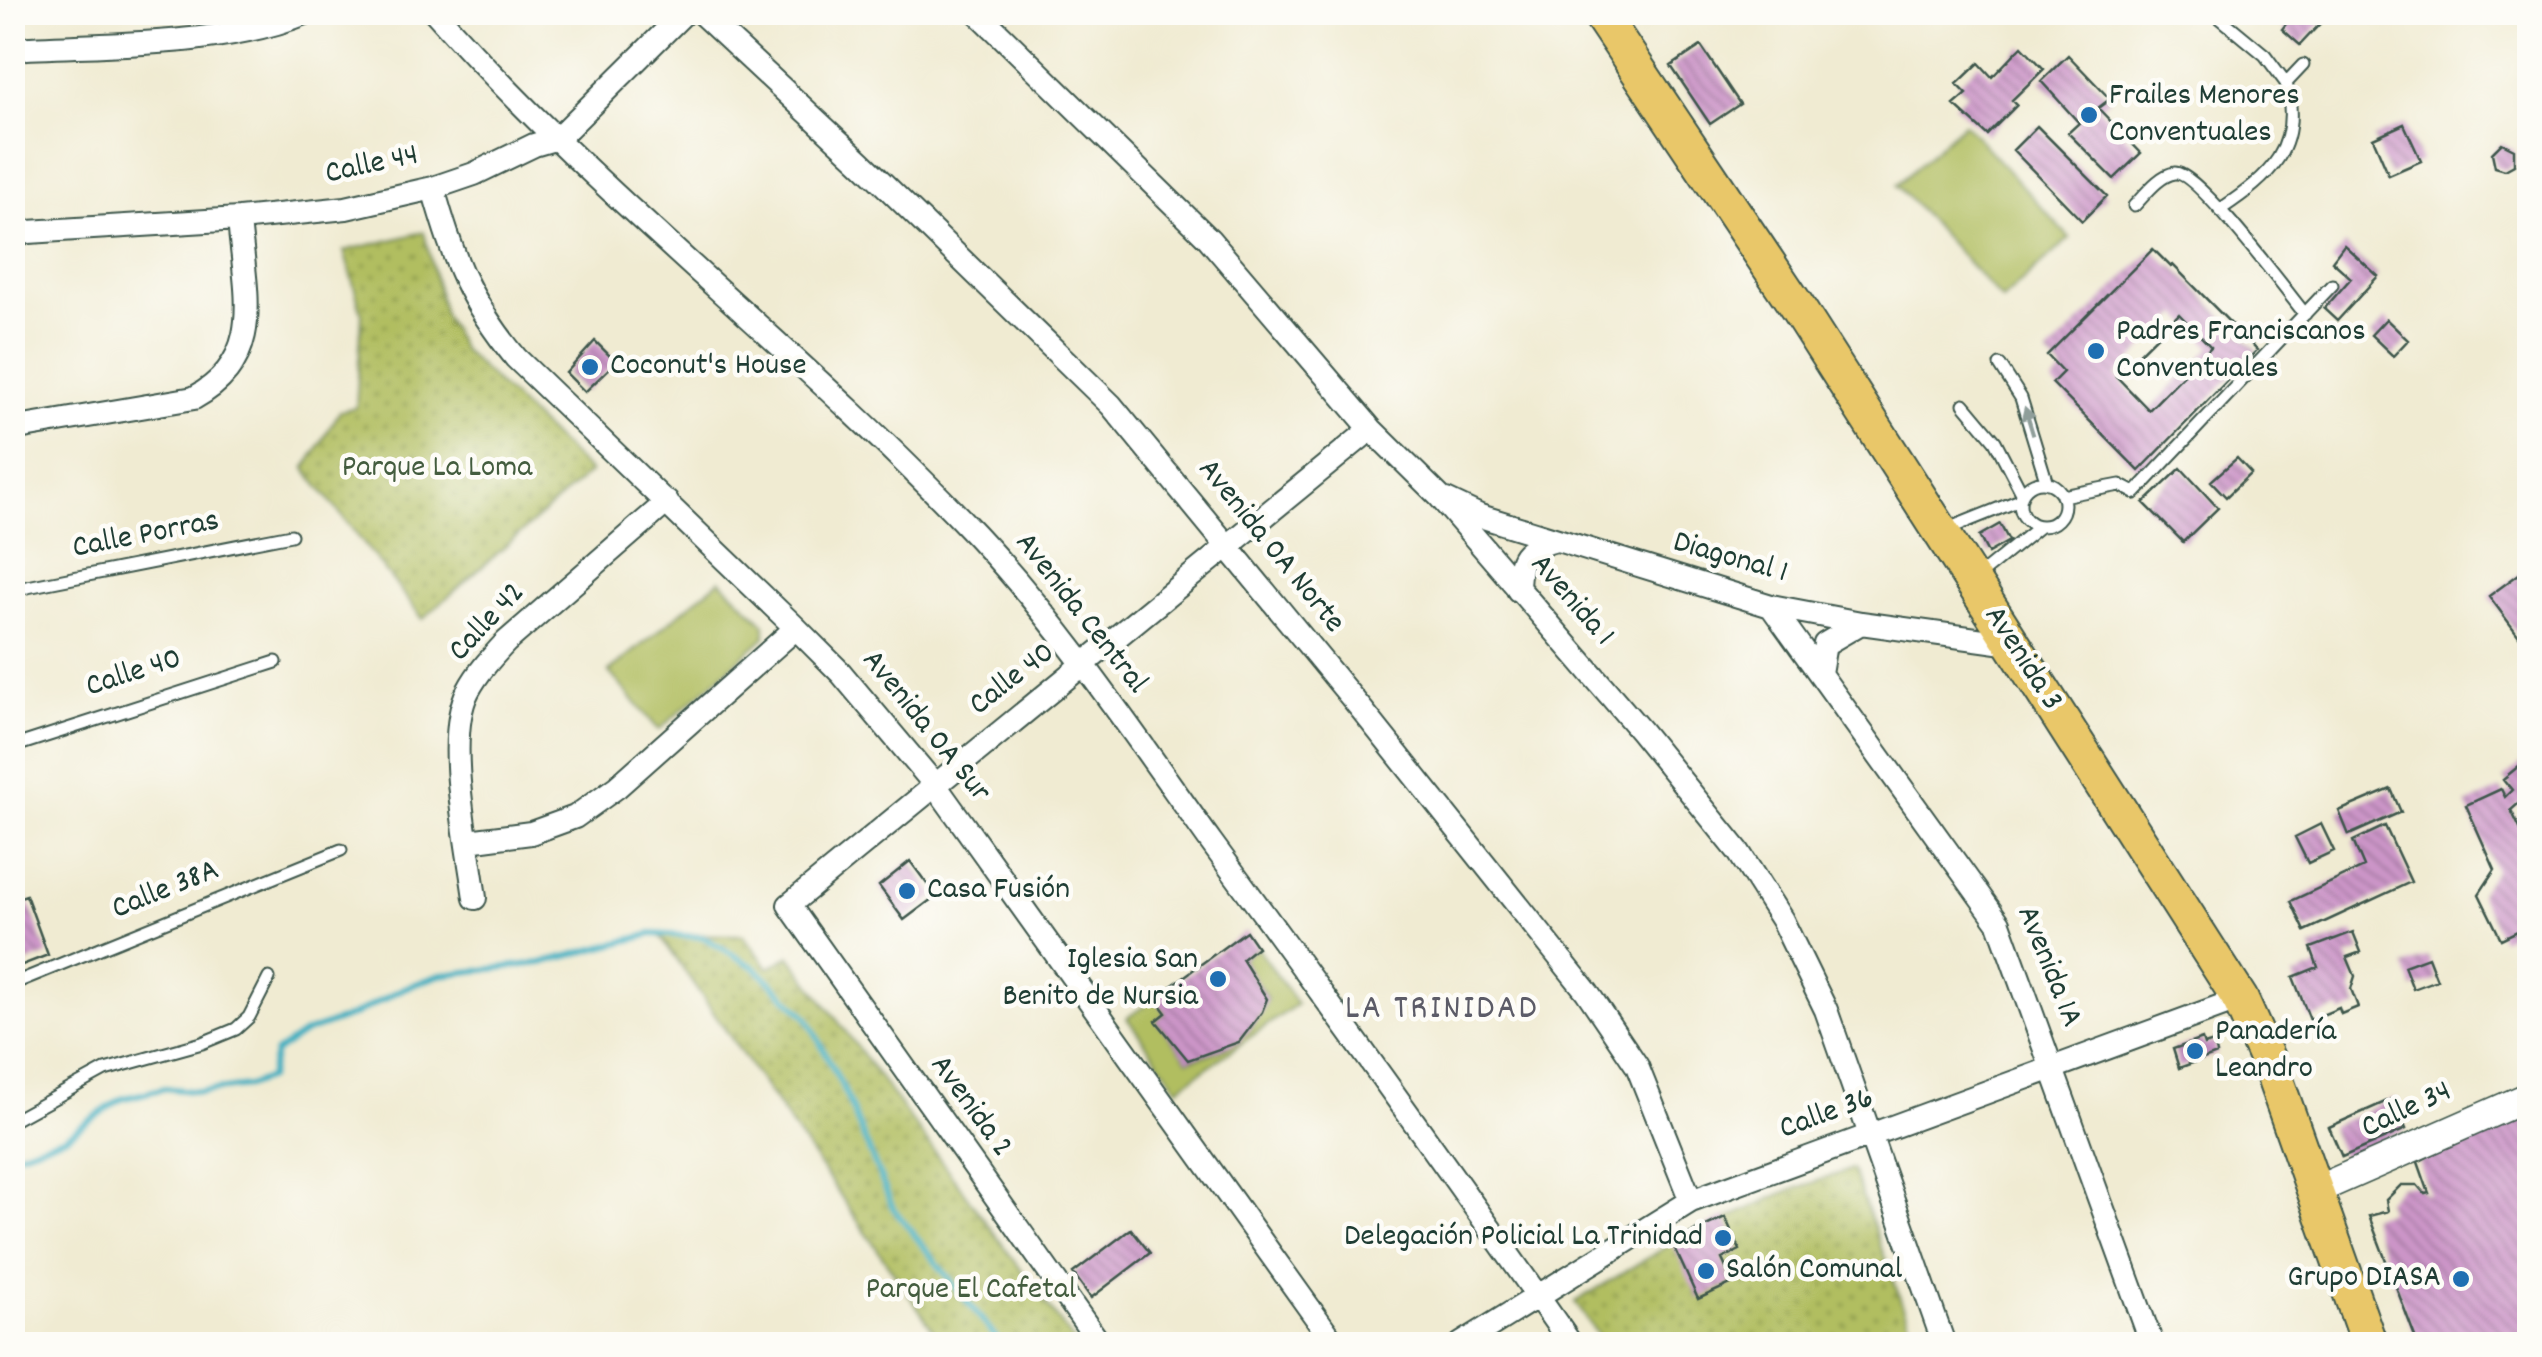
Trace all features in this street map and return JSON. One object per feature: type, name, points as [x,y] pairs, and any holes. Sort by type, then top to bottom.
[{"type":"main road","name":"Avenida 3","points":[[1599,12],[1786,290],[2240,999],[2273,1074],[2370,1344]]},
{"type":"street","points":[[12,48],[210,37],[257,30],[308,12]]},
{"type":"street","name":"Avenida Central","points":[[435,12],[558,138],[844,405],[975,534],[1084,666],[1571,1344]]},
{"type":"street","name":"Calle 44","points":[[12,233],[346,208],[432,188],[474,174],[534,144],[558,138],[685,12]]},
{"type":"street","name":"Avenida 0A Norte","points":[[700,12],[1081,374],[1229,547],[1619,1037],[1653,1100],[1691,1201]]},
{"type":"street","name":"Avenida 1","points":[[977,12],[1209,239],[1371,429],[1440,498],[1640,730],[1752,871],[1791,936],[1826,1010],[1944,1344]]},
{"type":"street","name":"Avenida 0A Sur","points":[[432,188],[458,270],[483,317],[516,358],[841,673],[935,785],[1336,1344]]},
{"type":"street","points":[[12,429],[194,398],[213,388],[240,356],[246,324],[239,219]]},
{"type":"street","name":"Calle 40","points":[[789,905],[1371,429]]},
{"type":"street","name":"Diagonal 1","points":[[1440,498],[1480,516],[1771,606],[2012,644]]},
{"type":"street","name":"Calle 42","points":[[475,898],[458,760],[458,725],[466,693],[484,665],[506,642],[668,502]]},
{"type":"street","points":[[1518,590],[1524,555],[1556,540]]},
{"type":"street","name":"Avenida 1A","points":[[1771,606],[1999,923],[2152,1344]]},
{"type":"street","points":[[1820,673],[1825,644],[1861,623]]},
{"type":"street","points":[[468,841],[531,833],[574,817],[617,786],[796,628]]},
{"type":"street","name":"Avenida 2","points":[[789,905],[1100,1344]]},
{"type":"street","name":"Calle 36","points":[[1461,1344],[1691,1201],[2240,999]]},
{"type":"street","name":"Calle 34","points":[[2314,1190],[2530,1096]]},
{"type":"lane","points":[[2213,12],[2265,54],[2286,83],[2292,116],[2278,158],[2261,182],[2220,210]]},
{"type":"lane","points":[[2286,83],[2303,65]]},
{"type":"lane","points":[[2134,206],[2158,182],[2173,173],[2183,174],[2220,210],[2305,314]]},
{"type":"lane","points":[[2062,496],[2120,485],[2135,493],[2332,285]]},
{"type":"lane","points":[[1972,581],[2040,526],[2059,518],[2064,504],[2062,496],[2047,483],[2021,398],[2000,364]]},
{"type":"lane","points":[[1964,404],[1995,442],[2021,497],[2027,520],[2040,526]]},
{"type":"lane","points":[[1940,531],[2021,497],[2033,484],[2047,483]]},
{"type":"lane","name":"Calle Porras","points":[[12,590],[291,535]]},
{"type":"lane","name":"Calle 40","points":[[12,747],[276,662]]},
{"type":"lane","name":"Calle 38A","points":[[12,984],[341,850]]},
{"type":"lane","points":[[12,1121],[105,1070],[236,1029],[249,1017],[269,978]]},
{"type":"green space","points":[[1964,123],[2070,238],[2002,300],[1897,185]]},
{"type":"green space","name":"Parque La Loma","points":[[424,232],[444,315],[462,350],[590,472],[423,619],[305,469],[340,411],[356,407],[362,314],[344,251]]},
{"type":"green space","points":[[720,580],[765,624],[765,637],[659,730],[609,672]]},
{"type":"green space","name":"Parque El Cafetal","points":[[659,934],[743,935],[769,968],[790,956],[1076,1344],[943,1344]]},
{"type":"green space","points":[[1257,947],[1297,1004],[1178,1088],[1127,1018],[1155,998],[1166,1013],[1157,1021],[1188,1060],[1226,1047],[1246,1033],[1267,999],[1242,959]]},
{"type":"green space","points":[[1852,1169],[1917,1344],[1604,1344],[1575,1302],[1666,1247],[1783,1193]]},
{"type":"building","points":[[2271,12],[2331,12],[2300,45],[2282,29],[2286,24]]},
{"type":"building","points":[[1701,46],[1740,104],[1710,124],[1671,66]]},
{"type":"building","points":[[2022,46],[2044,69],[2012,100],[2017,105],[1987,135],[1954,105],[1967,94],[1957,84],[1979,63],[1992,77]]},
{"type":"building","name":"Frailes Menores Conventuales","points":[[2068,55],[2110,99],[2098,108],[2141,153],[2114,179],[2068,133],[2079,123],[2041,81]]},
{"type":"building","points":[[2404,124],[2421,161],[2389,175],[2373,138]]},
{"type":"building","points":[[2037,126],[2107,196],[2082,221],[2013,150]]},
{"type":"building","points":[[2502,143],[2514,149],[2514,165],[2505,170],[2495,167],[2492,153]]},
{"type":"building","points":[[2344,245],[2378,276],[2337,321],[2324,309],[2351,278],[2332,261]]},
{"type":"building","name":"Padres Franciscanos Conventuales","points":[[2153,249],[2257,350],[2139,471],[2052,383],[2063,372],[2047,355]],"holes":[[[2179,314],[2211,347],[2149,410],[2116,376]]]},
{"type":"building","points":[[2386,319],[2408,340],[2393,356],[2371,335]]},
{"type":"building","name":"Coconut's House","points":[[595,341],[616,362],[585,392],[566,373]]},
{"type":"building","points":[[2237,458],[2251,473],[2226,497],[2211,481]]},
{"type":"building","points":[[2181,468],[2218,508],[2183,542],[2144,503]]},
{"type":"building","points":[[2000,524],[2009,541],[1988,553],[1979,536]]},
{"type":"building","points":[[2530,566],[2530,651],[2489,596]]},
{"type":"building","points":[[2530,757],[2530,816],[2519,803],[2511,810],[2530,849],[2530,925],[2501,939],[2479,894],[2495,870],[2466,805],[2501,789],[2505,797],[2512,790],[2503,779]]},
{"type":"building","points":[[2391,789],[2401,812],[2349,835],[2339,811]]},
{"type":"building","points":[[2321,824],[2334,851],[2308,863],[2295,837]]},
{"type":"building","points":[[2385,826],[2411,882],[2305,931],[2291,901],[2364,867],[2353,841]]},
{"type":"building","name":"Casa Fusión","points":[[910,861],[936,896],[904,920],[879,886]]},
{"type":"building","points":[[26,895],[48,955],[12,969],[12,900]]},
{"type":"building","name":"Iglesia San Benito de Nursia","points":[[1246,931],[1257,947],[1242,959],[1267,999],[1262,1012],[1239,1042],[1188,1060],[1156,1021],[1166,1013],[1155,998]]},
{"type":"building","points":[[2353,932],[2361,952],[2347,957],[2355,976],[2351,989],[2358,1007],[2341,1014],[2339,1008],[2310,1020],[2293,977],[2318,967],[2311,948]]},
{"type":"building","points":[[2428,957],[2437,980],[2413,989],[2404,966]]},
{"type":"building","name":"Panadería Leandro","points":[[2202,1039],[2204,1045],[2214,1042],[2217,1054],[2179,1068],[2173,1049]]},
{"type":"building","points":[[2394,1098],[2406,1129],[2342,1157],[2329,1127]]},
{"type":"building","name":"Grupo DIASA","points":[[2530,1110],[2530,1344],[2410,1344],[2417,1342],[2369,1216],[2388,1211],[2386,1200],[2401,1185],[2417,1185],[2425,1194],[2429,1193],[2418,1162],[2486,1126]]},
{"type":"building","name":"Salón Comunal","points":[[1725,1217],[1740,1250],[1722,1259],[1733,1283],[1698,1299],[1672,1242]]},
{"type":"building","points":[[1131,1229],[1150,1253],[1091,1298],[1073,1273]]},
{"type":"waterway","points":[[12,1155],[65,1137],[121,1099],[165,1088],[200,1092],[248,1086],[269,1078],[275,1053],[304,1033],[354,1015],[404,988],[440,975],[541,963],[652,934],[703,937],[756,968],[807,1017],[843,1088],[893,1208],[1001,1344]]},
{"type":"place","name":"Frailes Menores Conventuales","points":[[2089,115]]},
{"type":"place","name":"Padres Franciscanos Conventuales","points":[[2096,351]]},
{"type":"place","name":"Coconut's House","points":[[590,367]]},
{"type":"place","name":"Casa Fusión","points":[[907,891]]},
{"type":"place","name":"Iglesia San Benito de Nursia","points":[[1218,979]]},
{"type":"place","name":"Panadería Leandro","points":[[2195,1051]]},
{"type":"place","name":"Delegación Policial La Trinidad","points":[[1723,1238]]},
{"type":"place","name":"Salón Comunal","points":[[1706,1271]]},
{"type":"place","name":"Grupo DIASA","points":[[2461,1279]]},
{"type":"district","name":"LA TRINIDAD","points":[[1442,1010]]}]
